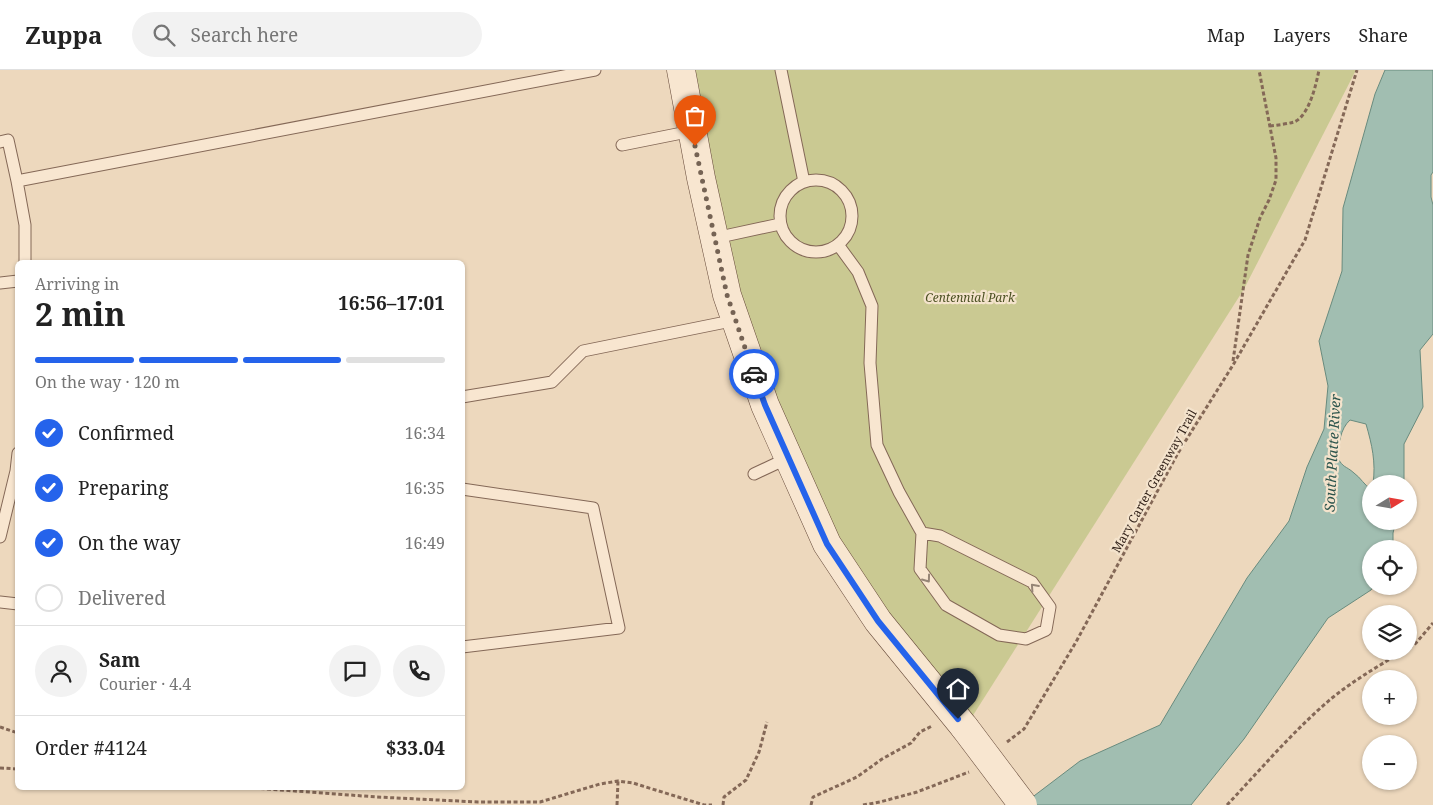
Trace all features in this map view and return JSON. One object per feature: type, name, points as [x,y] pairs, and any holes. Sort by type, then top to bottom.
[{"type":"street","points":[[681,70],[727,295],[765,405],[827,544],[878,621],[965,728],[1023,805]]},
{"type":"lane","points":[[17,181],[595,70]]},
{"type":"lane","points":[[781,70],[804,182]]},
{"type":"lane","points":[[622,145],[692,131]]},
{"type":"lane","points":[[0,142],[8,140],[17,181],[25,225],[25,260]]},
{"type":"lane","points":[[819,180],[833,184],[844,193],[851,206],[853,220],[848,234],[839,246],[825,252],[811,253],[796,248],[786,238],[780,224],[780,211],[784,198],[792,188],[804,182],[819,180]]},
{"type":"lane","points":[[715,238],[780,224]]},
{"type":"lane","points":[[839,246],[858,272],[872,306],[870,363],[878,445],[899,492],[922,533],[920,569],[946,605],[999,635],[1026,640],[1046,630],[1050,608],[1032,582],[940,536],[922,533]]},
{"type":"lane","points":[[0,283],[15,280]]},
{"type":"lane","points":[[465,396],[552,382],[583,351],[736,320]]},
{"type":"lane","points":[[754,474],[788,458]]},
{"type":"lane","points":[[0,537],[15,474]]},
{"type":"lane","points":[[465,489],[593,508],[619,628],[465,647]]},
{"type":"lane","points":[[0,602],[15,604]]},
{"type":"path","points":[[1233,365],[1248,255],[1260,218],[1276,180],[1276,158],[1259,70]]},
{"type":"path","points":[[1270,126],[1295,121],[1302,116],[1310,102],[1319,70]]},
{"type":"path","name":"Mary Carter Greenway Trail","points":[[1002,746],[1024,729],[1029,721],[1076,642],[1178,453],[1233,365],[1305,240],[1357,70]]},
{"type":"path","points":[[1417,642],[1433,623]]},
{"type":"path","points":[[1227,805],[1298,729],[1334,697],[1388,660]]},
{"type":"path","points":[[723,805],[724,797],[746,780],[759,752],[767,722]]},
{"type":"path","points":[[811,805],[813,797],[857,777],[882,759],[911,743],[920,732],[937,723]]},
{"type":"path","points":[[0,727],[15,732]]},
{"type":"path","points":[[0,768],[15,769]]},
{"type":"path","points":[[862,805],[917,792],[966,774],[973,768]]},
{"type":"path","points":[[617,805],[618,781]]},
{"type":"path","points":[[278,790],[478,802],[540,802],[600,784],[618,781],[633,783],[704,805],[712,805]]},
{"type":"path","points":[[325,790],[327,794]]},
{"type":"green space","name":"Centennial Park","points":[[681,70],[1356,70],[1244,289],[965,728],[878,621],[736,320]]},
{"type":"water","name":"South Platte River","points":[[1385,70],[1433,70],[1433,172],[1431,175],[1431,197],[1433,205],[1433,334],[1420,350],[1423,407],[1404,444],[1404,475],[1374,475],[1373,454],[1366,424],[1350,420],[1340,437],[1337,457],[1362,482],[1362,530],[1394,530],[1393,540],[1362,540],[1363,595],[1328,618],[1244,739],[1191,805],[1022,805],[1080,761],[1160,725],[1247,578],[1289,521],[1307,467],[1324,429],[1328,386],[1319,341],[1342,271],[1343,208],[1375,94]]},
{"type":"way so far","points":[[695,146],[727,295],[754,374]]},
{"type":"route","points":[[754,374],[765,405],[827,544],[878,621],[958,719]]}]
